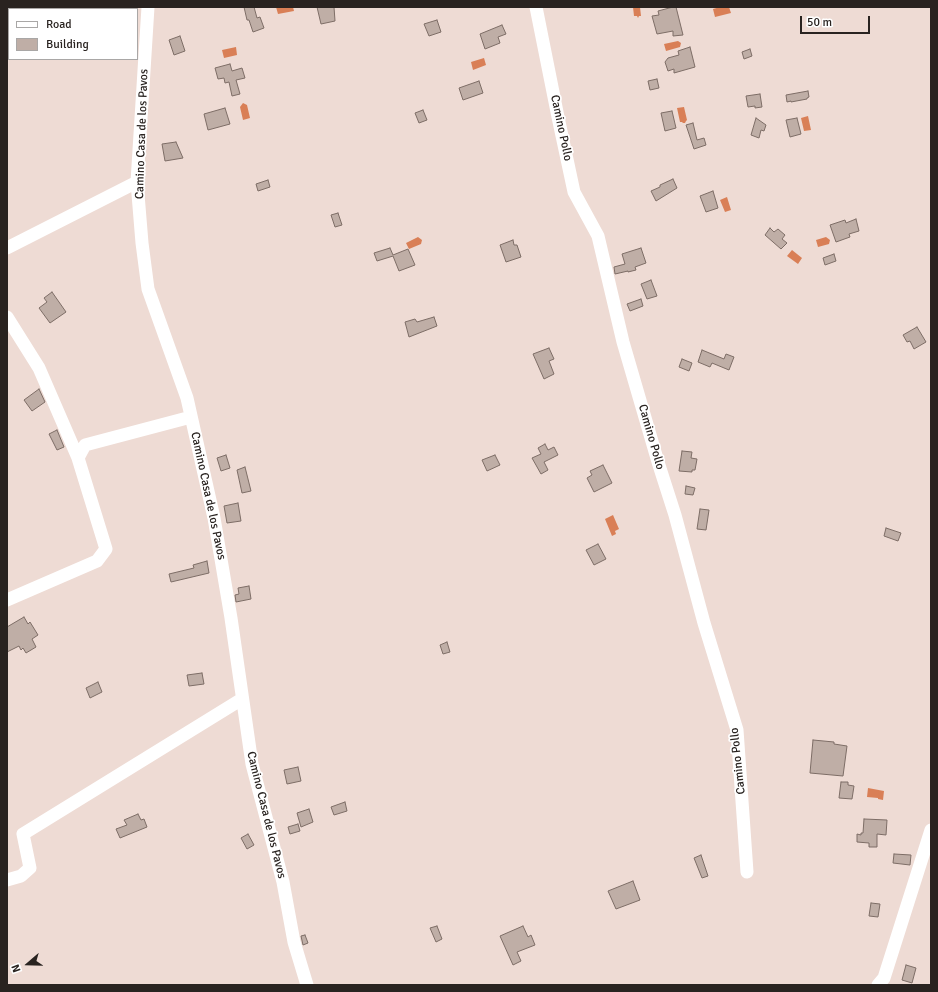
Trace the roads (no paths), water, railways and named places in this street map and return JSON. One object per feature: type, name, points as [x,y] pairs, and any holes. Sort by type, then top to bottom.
[{"type":"street","name":"Camino Casa de los Pavos","points":[[148,7],[137,182],[142,243],[148,289],[187,398],[214,518],[231,618],[252,764],[283,882],[294,942],[307,985]]},
{"type":"street","name":"Camino Pollo","points":[[536,7],[574,192],[598,236],[623,342],[675,515],[704,623],[737,730],[747,872]]},
{"type":"street","points":[[7,248],[137,182]]},
{"type":"street","points":[[7,317],[39,368],[78,458],[106,549],[97,561],[7,600]]},
{"type":"street","points":[[78,458],[85,446],[191,417]]},
{"type":"street","points":[[7,880],[21,876],[30,868],[24,834],[242,699]]},
{"type":"street","points":[[878,985],[884,978],[931,830]]}]
